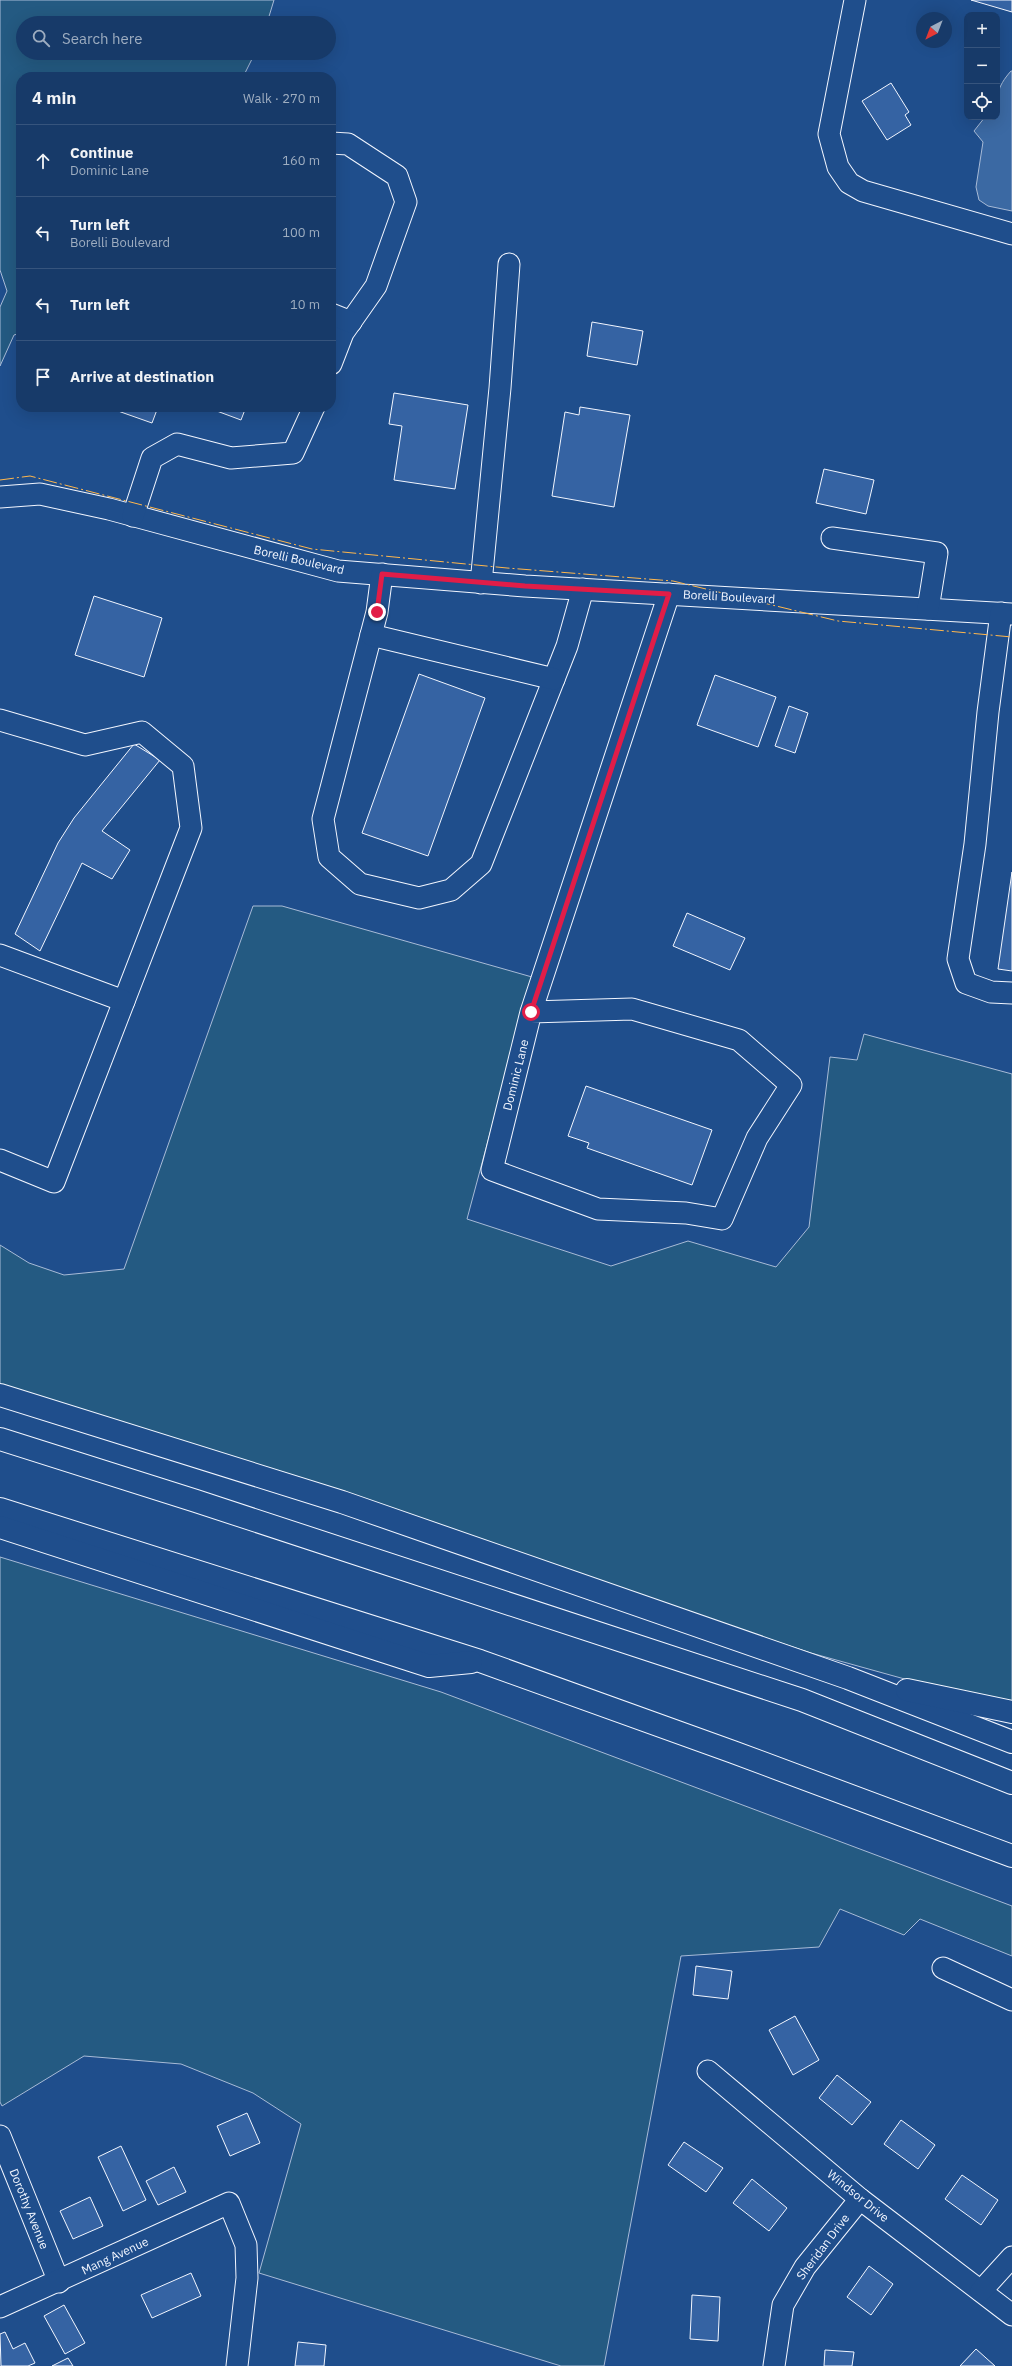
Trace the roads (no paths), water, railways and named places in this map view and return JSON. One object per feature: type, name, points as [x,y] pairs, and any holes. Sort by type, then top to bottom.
[{"type":"highway","points":[[0,1395],[342,1502],[848,1678],[1012,1742]]},
{"type":"highway","points":[[0,1439],[196,1501],[802,1700],[1012,1783]]},
{"type":"highway","points":[[0,1509],[480,1661],[734,1752],[1012,1856]]},
{"type":"highway","points":[[0,1527],[429,1666],[480,1661]]},
{"type":"highway","points":[[848,1678],[1012,1712]]},
{"type":"street","points":[[855,0],[829,134],[838,167],[850,183],[863,191],[1012,234]]},
{"type":"street","points":[[336,143],[348,144],[397,176],[406,202],[376,286],[343,333],[336,351]]},
{"type":"street","points":[[481,583],[500,388],[509,264]]},
{"type":"street","points":[[336,316],[351,322]]},
{"type":"street","points":[[133,516],[152,458],[176,444],[231,458],[293,453],[312,412]]},
{"type":"street","name":"Borelli Boulevard","points":[[0,497],[40,494],[133,516],[338,571],[481,583],[1007,613]]},
{"type":"street","points":[[832,538],[936,553],[928,609]]},
{"type":"street","points":[[382,574],[371,635],[323,819],[329,857],[360,884],[419,898],[451,890],[481,864],[567,646],[583,589]]},
{"type":"street","name":"Dominic Lane","points":[[531,1012],[632,1009],[739,1040],[791,1085],[757,1138],[722,1219],[686,1213],[598,1209],[492,1170],[531,1012],[669,594]]},
{"type":"street","points":[[1007,613],[988,712],[975,844],[958,959],[966,983],[991,992],[1012,994]]},
{"type":"street","points":[[371,635],[554,679]]},
{"type":"street","points":[[0,720],[85,745],[142,732],[183,766],[191,828],[54,1182],[0,1160]]},
{"type":"street","points":[[0,955],[124,1001]]},
{"type":"street","points":[[943,1968],[1012,2000]]},
{"type":"street","name":"Windsor Drive","points":[[708,2071],[860,2199],[1012,2315]]},
{"type":"street","name":"Dorothy Avenue","points":[[0,2136],[59,2282]]},
{"type":"street","name":"Sheridan Drive","points":[[774,2366],[783,2305],[805,2267],[860,2199]]},
{"type":"street","name":"Mang Avenue","points":[[0,2307],[59,2282],[229,2203],[246,2245],[247,2278],[237,2366]]},
{"type":"street","points":[[981,2291],[1012,2257]]}]
